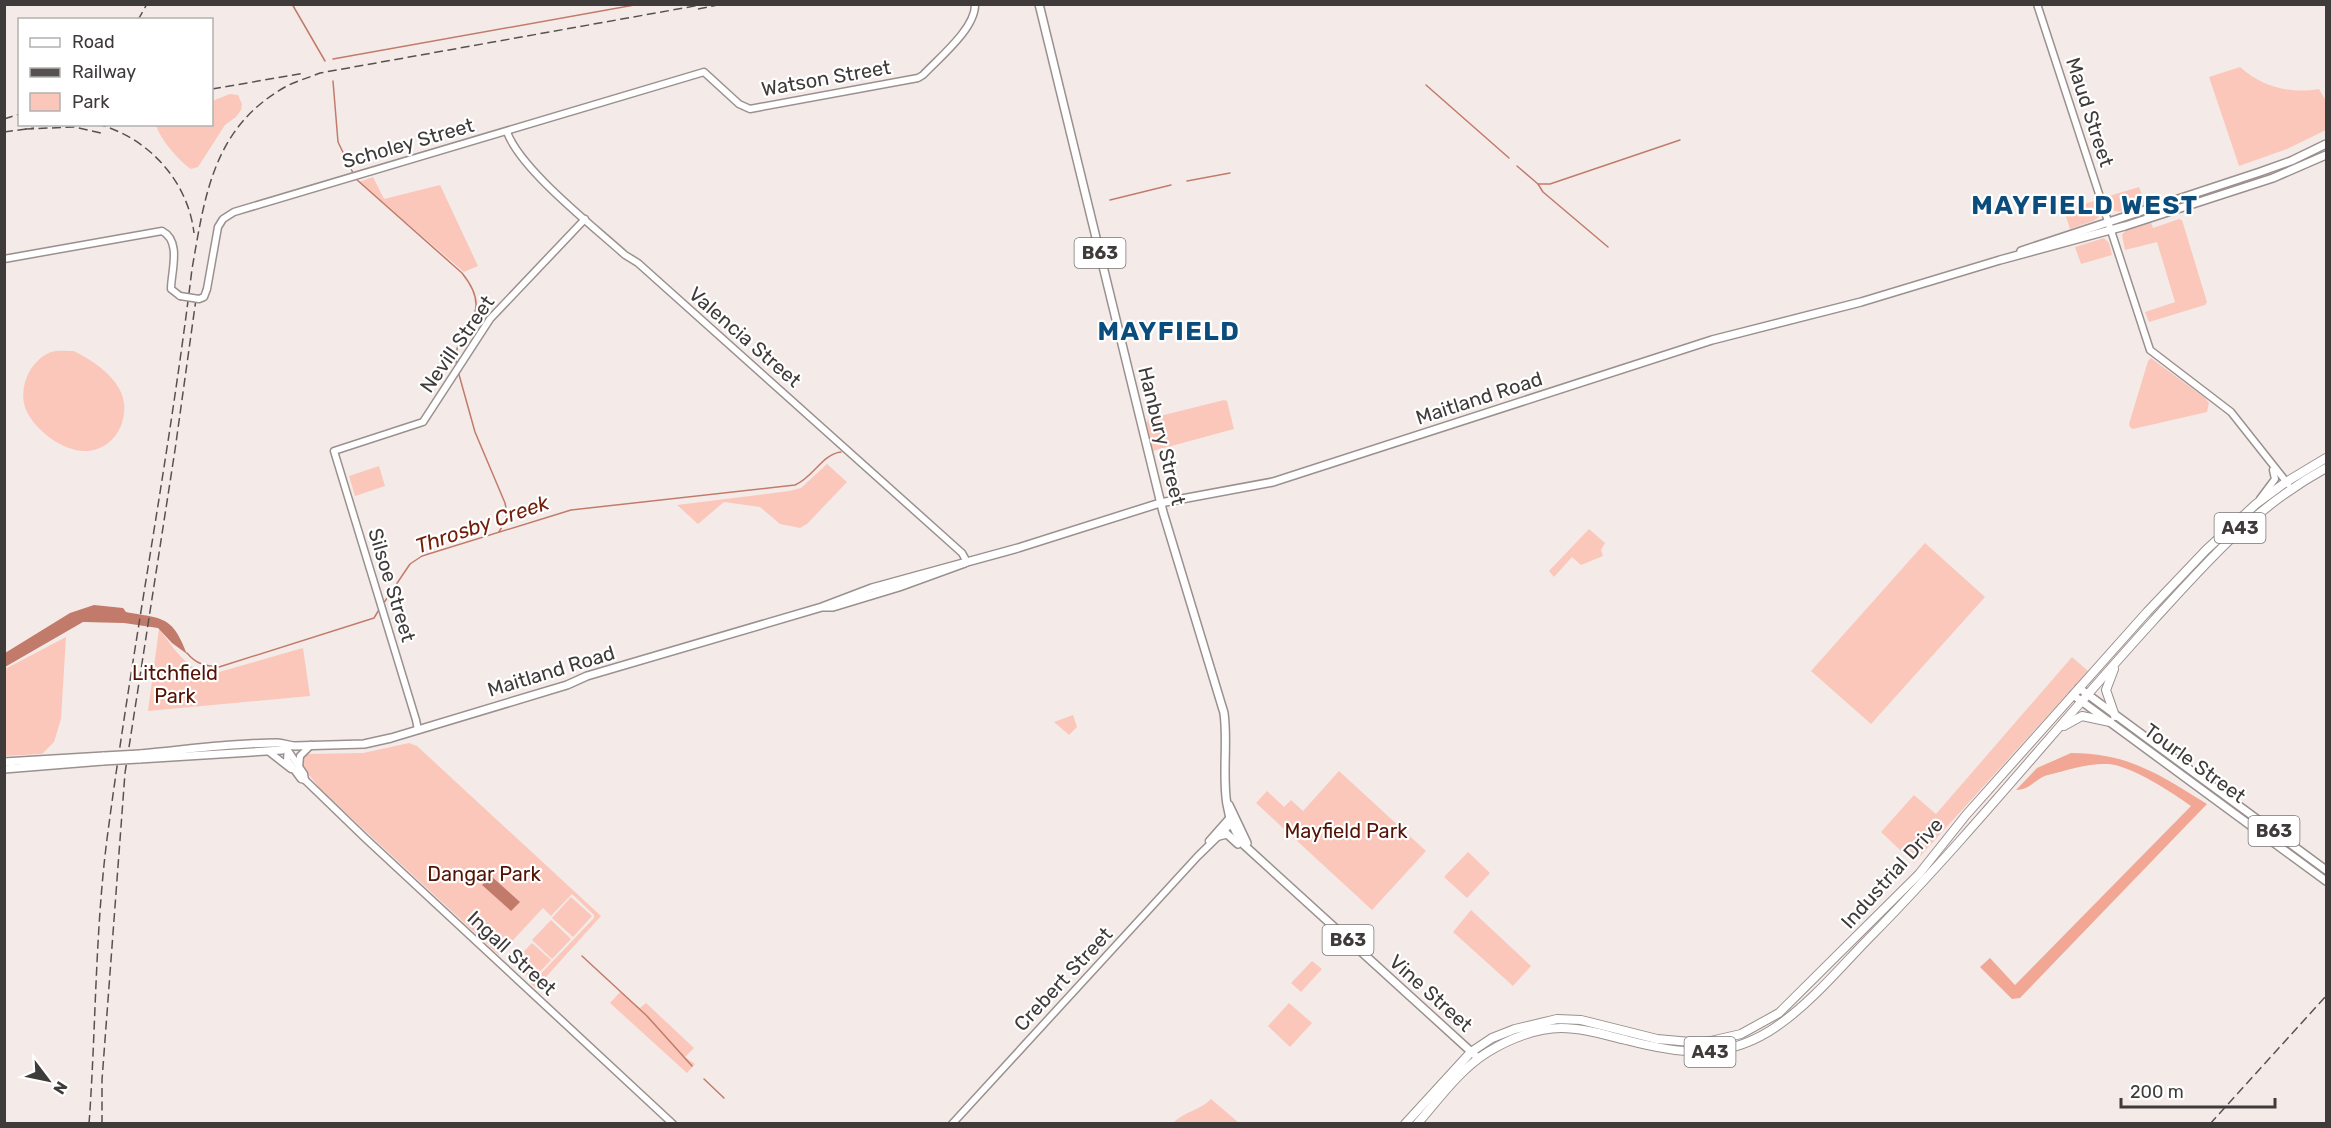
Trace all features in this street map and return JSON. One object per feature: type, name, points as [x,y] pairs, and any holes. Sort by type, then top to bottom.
[{"type":"highway","name":"Industrial Drive","points":[[1405,1124],[1471,1052],[1492,1038],[1515,1029],[1557,1020],[1594,1023],[1657,1039],[1702,1043],[1741,1035],[1769,1020],[1798,996],[1919,874],[1966,815],[2206,550],[2256,504],[2286,482],[2326,458]]},
{"type":"highway","name":"Industrial Drive","points":[[1417,1124],[1478,1058],[1501,1044],[1534,1032],[1557,1028],[1593,1031],[1662,1050],[1691,1053],[1726,1049],[1770,1030],[1801,1006],[1943,861],[2084,698],[2221,546],[2253,517],[2326,468]]},
{"type":"highway","points":[[2113,719],[2106,690],[2109,678],[2122,655]]},
{"type":"highway","name":"B63","points":[[2055,731],[2082,716],[2113,719]]},
{"type":"main road","name":"Hanbury Street","points":[[1039,4],[1160,502],[1224,713],[1226,736],[1224,780],[1232,819]]},
{"type":"main road","name":"Maitland Road","points":[[2111,226],[2270,169],[2326,144]]},
{"type":"main road","name":"Maitland Road","points":[[140,756],[268,751],[374,742],[418,730],[567,685],[587,676],[822,607],[833,607],[886,592],[960,567],[967,562],[1160,502],[1273,482],[1712,340],[1861,302],[2000,260],[2032,246],[2111,226],[2262,182],[2326,155]]},
{"type":"main road","name":"Tourle Street","points":[[2076,691],[2326,870]]},
{"type":"main road","name":"Tourle Street","points":[[2113,719],[2326,881]]},
{"type":"main road","name":"Maitland Road","points":[[4,769],[256,743],[282,743],[288,749]]},
{"type":"main road","name":"Maitland Road","points":[[4,762],[104,759]]},
{"type":"main road","name":"Vine Street","points":[[1232,819],[1236,835],[1255,855],[1478,1058]]},
{"type":"main road","name":"B63","points":[[1219,836],[1227,834],[1255,855]]},
{"type":"street","name":"Watson Street","points":[[704,72],[739,104],[750,109],[908,80],[923,75],[967,28],[974,15],[975,4]]},
{"type":"street","name":"Maud Street","points":[[2037,4],[2150,350],[2231,412],[2266,456]]},
{"type":"street","name":"Scholey Street","points":[[4,258],[162,231],[169,236],[172,243],[174,260],[172,292],[180,296],[199,299],[204,297],[207,289],[216,230],[226,216],[704,72]]},
{"type":"street","name":"Valencia Street","points":[[507,132],[510,140],[533,170],[585,219],[867,466],[962,553],[967,562]]},
{"type":"street","name":"Nevill Street","points":[[334,451],[423,422],[490,319],[585,219]]},
{"type":"street","name":"Silsoe Street","points":[[334,451],[418,730]]},
{"type":"street","points":[[2266,456],[2292,489]]},
{"type":"street","points":[[2256,504],[2275,478],[2274,470],[2266,456]]},
{"type":"street","points":[[296,769],[300,756],[311,746]]},
{"type":"street","points":[[288,749],[287,757],[296,769]]},
{"type":"street","name":"Ingall Street","points":[[268,751],[296,769],[301,779],[305,780],[673,1124]]},
{"type":"street","name":"Crebert Street","points":[[1198,856],[1219,836],[1232,819]]},
{"type":"street","name":"Crebert Street","points":[[952,1124],[1232,819]]},
{"type":"green space","points":[[2240,67],[2258,80],[2287,90],[2319,89],[2326,101],[2326,130],[2287,149],[2239,166],[2209,77]]},
{"type":"green space","points":[[230,94],[238,95],[242,104],[241,110],[225,125],[198,167],[191,169],[170,149],[156,126],[213,126],[213,101]]},
{"type":"green space","points":[[373,177],[384,199],[440,185],[478,266],[464,272],[359,182]]},
{"type":"green space","points":[[2139,187],[2146,205],[2123,212],[2114,211],[2109,196]]},
{"type":"green space","points":[[2094,201],[2099,217],[2070,229],[2064,210]]},
{"type":"green space","points":[[2150,220],[2153,228],[2182,220],[2207,302],[2205,305],[2149,322],[2145,312],[2175,302],[2157,242],[2125,250],[2122,235],[2128,228]]},
{"type":"green space","points":[[2104,238],[2109,243],[2112,255],[2081,264],[2075,247]]},
{"type":"green space","points":[[74,351],[95,363],[113,379],[123,399],[124,410],[118,432],[101,447],[87,451],[58,443],[40,430],[28,414],[23,396],[26,378],[36,362],[51,352]]},
{"type":"green space","points":[[2151,358],[2205,398],[2209,403],[2207,412],[2133,429],[2130,427],[2148,361]]},
{"type":"green space","points":[[1227,401],[1234,429],[1153,451],[1146,423],[1148,419]]},
{"type":"green space","points":[[827,464],[847,482],[807,524],[800,528],[780,524],[760,507],[724,502],[698,524],[677,505],[801,488]]},
{"type":"green space","points":[[379,466],[385,486],[355,496],[349,476]]},
{"type":"green space","points":[[1589,529],[1605,543],[1601,550],[1603,556],[1581,565],[1572,557],[1554,577],[1549,571]]},
{"type":"green space","points":[[1925,543],[1985,597],[1871,724],[1811,671]]},
{"type":"green space","name":"Litchfield Park","points":[[159,629],[184,660],[191,666],[209,672],[219,672],[303,648],[310,696],[148,711]]},
{"type":"green space","points":[[66,637],[61,719],[54,742],[42,754],[5,756],[5,669]]},
{"type":"green space","points":[[2072,657],[2088,671],[1914,863],[1881,832],[1914,795],[1936,814]]},
{"type":"green space","points":[[1073,715],[1077,727],[1069,735],[1054,722]]},
{"type":"green space","name":"Dangar Park","points":[[409,743],[417,746],[601,916],[536,988],[531,984],[594,918],[594,915],[572,894],[551,916],[543,908],[499,955],[321,790],[301,765],[302,757],[307,754],[363,753]]},
{"type":"green space","name":"Mayfield Park","points":[[1339,771],[1426,851],[1372,910],[1256,803],[1267,791],[1284,807],[1291,800],[1303,811]]},
{"type":"green space","points":[[1468,852],[1490,873],[1467,898],[1444,877]]},
{"type":"green space","points":[[571,897],[592,916],[573,937],[552,918]]},
{"type":"green space","points":[[1471,910],[1531,966],[1513,986],[1453,932]]},
{"type":"green space","points":[[551,920],[571,939],[552,959],[532,940]]},
{"type":"green space","points":[[532,943],[551,960],[532,980],[513,963]]},
{"type":"green space","points":[[1312,961],[1322,969],[1301,992],[1291,983]]},
{"type":"green space","points":[[620,992],[640,1008],[646,1003],[694,1048],[685,1057],[695,1064],[687,1073],[610,1003]]},
{"type":"green space","points":[[1289,1003],[1312,1023],[1290,1047],[1268,1026]]},
{"type":"green space","points":[[1211,1099],[1239,1123],[1173,1123],[1203,1106]]},
{"type":"shaded area","points":[[94,605],[123,608],[126,612],[165,621],[171,625],[182,641],[187,654],[172,643],[158,628],[124,623],[83,622],[5,667],[5,653],[70,613]]},
{"type":"shaded area","points":[[2071,753],[2092,754],[2127,761],[2159,775],[2207,804],[2020,998],[2012,999],[1980,967],[1990,958],[2015,985],[2191,806],[2139,774],[2108,764],[2086,766],[2048,775],[2026,788],[2016,790],[2037,768]]},
{"type":"shaded area","points":[[491,876],[520,902],[511,911],[482,885]]},
{"type":"waterway","points":[[292,4],[325,61]]},
{"type":"waterway","points":[[333,59],[640,4]]},
{"type":"waterway","points":[[333,81],[338,142],[354,175]]},
{"type":"waterway","points":[[1426,85],[1509,158]]},
{"type":"waterway","points":[[1538,184],[1550,184],[1680,140]]},
{"type":"waterway","points":[[1517,166],[1538,184],[1543,192],[1608,247]]},
{"type":"waterway","points":[[1187,181],[1230,173]]},
{"type":"waterway","points":[[356,179],[462,273],[472,289],[476,302],[475,313],[459,342],[456,353],[457,366]]},
{"type":"waterway","points":[[1110,200],[1171,185]]},
{"type":"waterway","points":[[458,371],[475,432],[505,503],[505,518],[499,532]]},
{"type":"waterway","name":"Throsby Creek","points":[[383,604],[410,564],[422,556],[571,510],[795,485],[828,457],[841,452]]},
{"type":"waterway","name":"Throsby Creek","points":[[187,653],[201,664],[219,667],[374,618],[380,608]]},
{"type":"waterway","points":[[582,956],[647,1016],[692,1066]]},
{"type":"waterway","points":[[704,1079],[724,1098]]},
{"type":"railway","points":[[139,18],[147,4]]},
{"type":"railway","points":[[89,1124],[100,910],[117,767],[173,411],[192,269],[208,190],[227,143],[242,122],[261,104],[285,87],[320,73],[706,4]]},
{"type":"railway","points":[[698,9],[722,4]]},
{"type":"railway","points":[[213,89],[305,73]]},
{"type":"railway","points":[[4,119],[18,115]]},
{"type":"railway","points":[[103,126],[133,139],[149,150],[162,164],[174,179],[183,196],[194,233]]},
{"type":"railway","points":[[25,129],[74,127],[105,134]]},
{"type":"railway","points":[[4,132],[34,128]]},
{"type":"railway","points":[[102,1124],[102,1080],[125,773],[196,299]]},
{"type":"railway","points":[[2210,1124],[2326,996]]},
{"type":"district","name":"MAYFIELD WEST","points":[[2085,205]]},
{"type":"district","name":"MAYFIELD","points":[[1169,331]]}]
